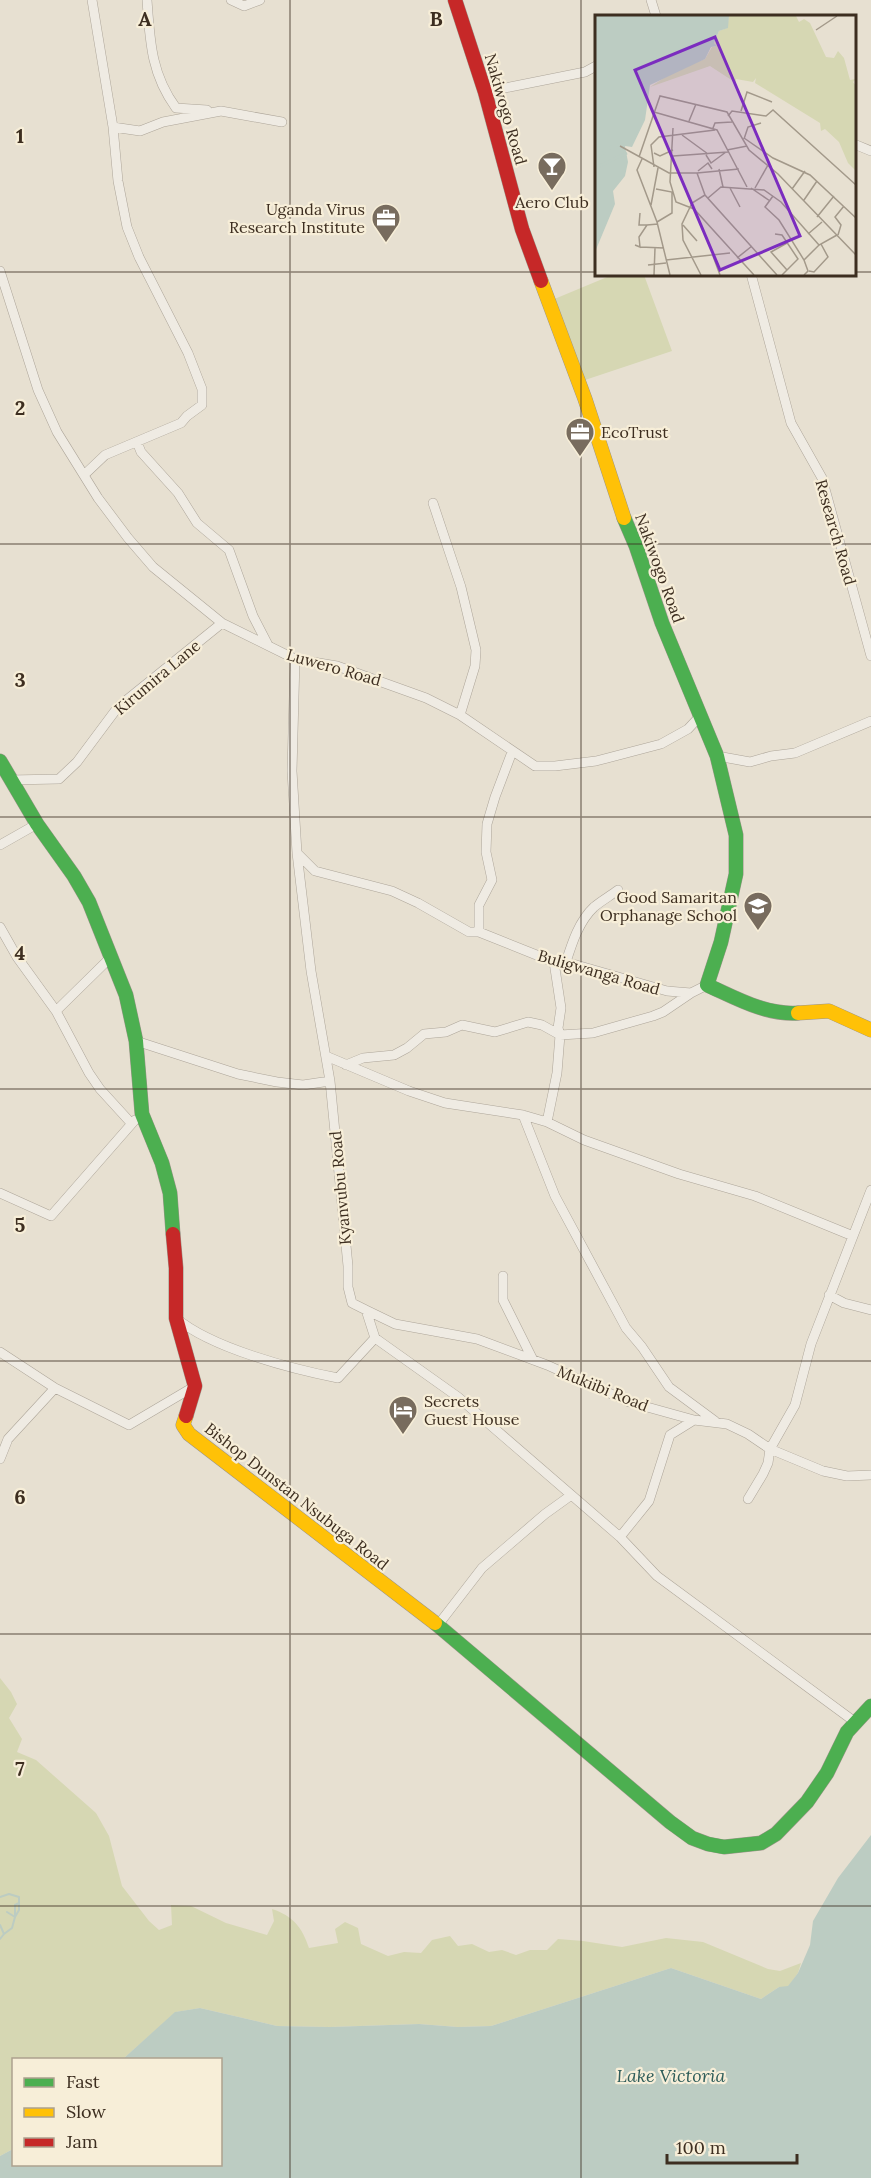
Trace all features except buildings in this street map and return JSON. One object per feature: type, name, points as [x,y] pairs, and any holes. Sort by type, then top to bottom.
[{"type":"street","points":[[85,474],[105,455],[181,423],[202,405],[202,389],[188,353],[139,257],[127,227],[118,181],[113,127],[92,0]]},
{"type":"street","points":[[147,0],[151,52],[158,80],[176,108],[221,111],[282,122]]},
{"type":"street","points":[[231,0],[244,6],[260,0]]},
{"type":"street","name":"Nakiwogo Road","points":[[455,0],[485,93],[522,230],[585,399],[617,501],[717,756],[736,835],[736,874],[721,942],[707,985]]},
{"type":"street","points":[[651,0],[656,15]]},
{"type":"street","points":[[485,93],[585,72],[595,67]]},
{"type":"street","points":[[113,127],[140,131],[163,122],[221,111]]},
{"type":"street","points":[[856,144],[871,151]]},
{"type":"street","name":"Luwero Road","points":[[0,271],[38,390],[57,432],[98,498],[153,567],[222,623],[295,659],[337,666],[377,678],[426,698],[460,715],[535,766],[596,761],[661,744],[688,729],[701,715]]},
{"type":"street","name":"Research Road","points":[[752,276],[791,423],[822,478],[871,656]]},
{"type":"street","points":[[137,442],[141,452],[178,493],[197,523],[229,550],[253,616],[268,645]]},
{"type":"street","points":[[433,503],[461,586],[476,650],[475,666],[460,715]]},
{"type":"street","name":"Kirumira Lane","points":[[10,780],[59,779],[77,762],[118,707],[222,623]]},
{"type":"street","name":"Kyanvubu Road","points":[[295,659],[292,771],[297,853],[311,971],[330,1081],[348,1266],[348,1287],[352,1304],[366,1310],[375,1338]]},
{"type":"street","points":[[717,756],[750,762],[795,753],[871,721]]},
{"type":"street","points":[[479,932],[479,905],[492,880],[486,852],[487,824],[512,752]]},
{"type":"street","points":[[0,761],[37,824],[79,885],[112,956],[126,995],[136,1041],[137,1119],[51,1216],[0,1194]]},
{"type":"street","points":[[0,845],[37,824]]},
{"type":"street","name":"Buligwanga Road","points":[[297,853],[315,871],[392,891],[469,932],[479,932],[554,962],[566,962],[667,991],[691,993]]},
{"type":"street","points":[[566,962],[573,939],[585,919],[593,908],[618,890]]},
{"type":"street","points":[[0,927],[17,957],[56,1011],[89,1073],[100,1089],[137,1119],[162,1163],[170,1193],[176,1268],[176,1318],[195,1386],[129,1425],[55,1388],[0,1352]]},
{"type":"street","points":[[56,1011],[112,956]]},
{"type":"street","points":[[547,1122],[557,1073],[560,1035],[558,1028],[561,1008],[554,962]]},
{"type":"street","points":[[346,1065],[363,1058],[394,1055],[424,1034],[446,1032],[462,1025],[495,1032],[528,1022],[542,1025],[560,1035],[593,1033],[663,1012],[707,985],[757,1008],[785,1014],[829,1011],[871,1030]]},
{"type":"street","points":[[136,1041],[238,1074],[303,1085],[330,1081]]},
{"type":"street","points":[[326,1056],[409,1091],[445,1103],[547,1122],[584,1140],[679,1174],[755,1196],[853,1236]]},
{"type":"street","points":[[523,1116],[555,1196],[626,1328],[669,1387],[716,1422]]},
{"type":"street","points":[[748,1499],[763,1474],[770,1449],[795,1405],[811,1344],[871,1190]]},
{"type":"street","points":[[503,1276],[503,1300],[533,1360]]},
{"type":"street","points":[[829,1295],[844,1303],[871,1310]]},
{"type":"street","name":"Mukiibi Road","points":[[366,1310],[395,1324],[477,1339],[533,1360],[629,1402],[694,1420],[727,1424],[748,1434],[770,1449],[823,1472],[847,1476],[871,1475]]},
{"type":"street","points":[[176,1318],[188,1328],[218,1342],[307,1371],[338,1377],[375,1338],[458,1397],[620,1537],[657,1576],[855,1722]]},
{"type":"street","name":"Bishop Dunstan Nsubuga Road","points":[[195,1386],[183,1425],[189,1434],[438,1625],[670,1822],[692,1838],[724,1847],[761,1843],[776,1834],[796,1815],[818,1788],[847,1732],[871,1706]]},
{"type":"street","points":[[0,1459],[8,1438],[55,1388]]},
{"type":"street","points":[[620,1537],[650,1501],[670,1435],[694,1420]]},
{"type":"street","points":[[438,1625],[482,1568],[545,1514],[570,1496]]},
{"type":"green space","points":[[610,276],[644,276],[672,351],[585,380],[552,300]]},
{"type":"green space","points":[[0,1678],[17,1704],[9,1718],[22,1739],[17,1752],[36,1760],[96,1813],[109,1836],[122,1886],[149,1921],[159,1930],[172,1925],[171,1905],[191,1906],[226,1923],[267,1935],[274,1921],[272,1909],[286,1915],[296,1923],[309,1948],[338,1943],[335,1929],[345,1922],[358,1928],[361,1944],[388,1956],[404,1952],[421,1953],[432,1940],[450,1936],[458,1946],[472,1944],[489,1952],[502,1950],[516,1955],[530,1950],[547,1950],[558,1939],[622,1947],[666,1938],[703,1942],[768,1969],[780,1971],[801,1963],[798,1973],[788,1987],[779,1987],[761,1999],[671,1968],[491,2026],[458,2027],[419,2024],[277,2026],[200,2008],[176,2012],[124,2058],[12,2058],[12,2150],[0,2156]]},
{"type":"water","name":"Lake Victoria","points":[[871,1835],[871,2178],[0,2178],[0,2156],[12,2150],[12,2166],[222,2166],[222,2058],[124,2058],[175,2012],[200,2008],[277,2026],[419,2024],[458,2027],[491,2026],[671,1968],[761,1999],[779,1987],[788,1986],[798,1973],[810,1945],[813,1921],[838,1878]]},
{"type":"waterway","points":[[0,1897],[9,1894],[19,1897],[19,1910],[12,1928],[4,1934]]},
{"type":"waterway","points":[[7,1912],[15,1917],[15,1905],[19,1903]]},
{"type":"waterway","points":[[0,1925],[4,1934],[0,1939]]},
{"type":"traffic: fast","points":[[624,518],[662,623],[717,756],[736,835],[736,874],[721,942],[707,985],[762,1008],[798,1013]]},
{"type":"traffic: fast","points":[[0,761],[37,824],[74,876],[89,902],[126,995],[136,1041],[142,1114],[162,1163],[170,1193],[173,1234]]},
{"type":"traffic: fast","points":[[435,1623],[670,1822],[692,1838],[708,1844],[724,1847],[761,1843],[776,1834],[807,1802],[827,1773],[847,1732],[871,1706]]},
{"type":"traffic: slow","points":[[541,281],[585,399],[624,518]]},
{"type":"traffic: slow","points":[[798,1013],[829,1011],[871,1030]]},
{"type":"traffic: slow","points":[[186,1416],[183,1425],[189,1434],[435,1623]]},
{"type":"traffic: jam","points":[[455,0],[485,92],[522,229],[541,281]]},
{"type":"traffic: jam","points":[[173,1234],[176,1318],[195,1386],[186,1416]]},
{"type":"place","name":"Aero Club","points":[[552,192]]},
{"type":"place","name":"Uganda Virus Research Institute","points":[[386,244]]},
{"type":"place","name":"EcoTrust","points":[[580,458]]},
{"type":"place","name":"Good Samaritan Orphanage School","points":[[758,932]]},
{"type":"place","name":"Secrets Guest House","points":[[403,1436]]}]
